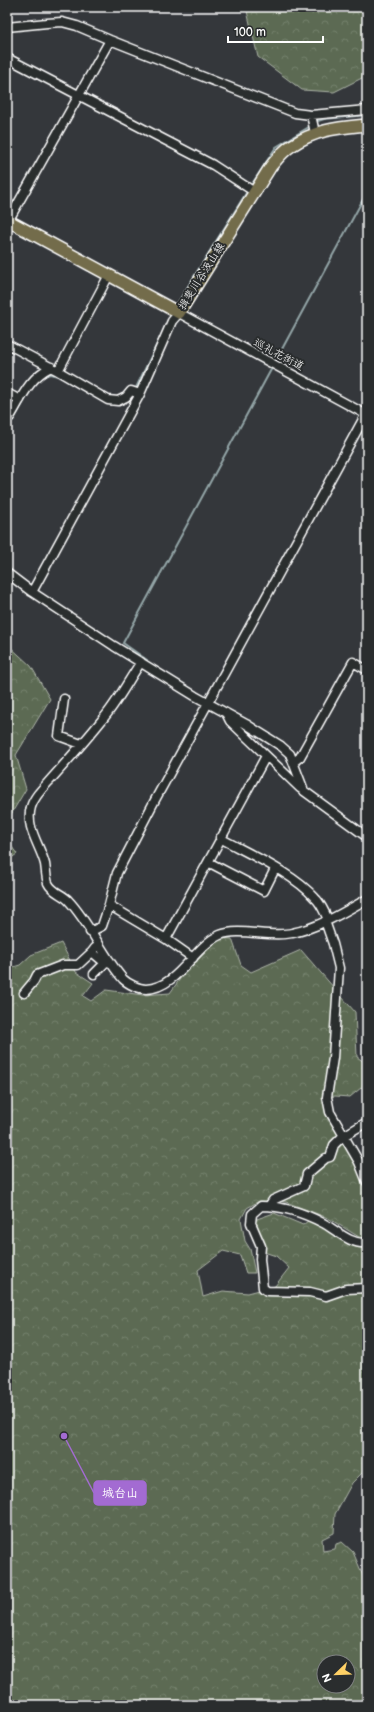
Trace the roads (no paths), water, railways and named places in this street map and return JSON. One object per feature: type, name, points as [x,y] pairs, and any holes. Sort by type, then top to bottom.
[{"type":"main road","name":"揖斐川谷汲山線","points":[[7,221],[109,274],[179,313],[271,166],[290,147],[315,133],[335,128],[367,125]]},
{"type":"street","points":[[7,28],[62,22],[77,26],[295,113],[311,115],[367,110]]},
{"type":"street","points":[[7,221],[110,40]]},
{"type":"street","points":[[7,58],[213,165],[254,191]]},
{"type":"street","points":[[311,115],[315,133]]},
{"type":"street","points":[[7,418],[10,417],[33,379],[43,371],[54,369],[109,274]]},
{"type":"street","points":[[32,592],[140,394],[172,321],[179,313]]},
{"type":"street","name":"巡礼花街道","points":[[179,313],[366,414]]},
{"type":"street","points":[[8,347],[54,369],[108,400],[118,401],[131,391],[140,394]]},
{"type":"street","points":[[7,393],[20,400]]},
{"type":"street","points":[[90,932],[102,926],[117,873],[207,704],[366,414]]},
{"type":"street","points":[[7,573],[14,580],[32,592],[141,662],[207,704],[246,724],[290,754],[303,788]]},
{"type":"street","points":[[107,962],[90,932],[67,900],[52,889],[48,883],[43,858],[30,824],[32,805],[41,791],[103,719],[141,662]]},
{"type":"street","points":[[295,761],[300,757],[353,662],[367,670]]},
{"type":"street","points":[[64,699],[59,736],[81,744]]},
{"type":"street","points":[[226,713],[230,721],[266,756],[310,795],[366,836]]},
{"type":"street","points":[[166,939],[266,756]]},
{"type":"street","points":[[220,838],[296,882],[316,898],[326,920],[338,968],[333,1058],[327,1097],[330,1112],[359,1162],[367,1182]]},
{"type":"street","points":[[208,862],[264,891],[275,869]]},
{"type":"street","points":[[92,952],[107,962],[124,980],[132,985],[145,989],[157,987],[174,977],[212,939],[220,935],[229,933],[276,935],[292,933],[326,920],[367,899]]},
{"type":"street","points":[[109,905],[166,939],[193,958]]},
{"type":"street","points":[[24,993],[37,975],[63,965],[78,965],[99,946]]},
{"type":"street","points":[[94,974],[107,962]]},
{"type":"street","points":[[268,1206],[273,1200],[304,1186],[307,1174],[326,1158],[330,1157],[334,1145],[367,1122]]},
{"type":"street","points":[[367,1244],[354,1241],[323,1223],[285,1208],[261,1206],[252,1214],[251,1223],[260,1246],[263,1288],[266,1291],[310,1292],[326,1296],[346,1289],[367,1288]]},
{"type":"waterway","points":[[315,122],[324,119],[367,115]]},
{"type":"waterway","points":[[250,187],[276,147],[312,125]]},
{"type":"waterway","points":[[175,307],[248,190]]},
{"type":"waterway","points":[[275,362],[367,192]]},
{"type":"waterway","points":[[135,390],[165,327]]},
{"type":"waterway","points":[[145,663],[147,660],[123,643],[273,366]]},
{"type":"waterway","points":[[41,377],[50,374],[58,376],[91,395]]},
{"type":"waterway","points":[[7,424],[14,419],[29,393]]},
{"type":"waterway","points":[[132,683],[143,667]]},
{"type":"place","name":"城台山","points":[[64,1436]]}]
